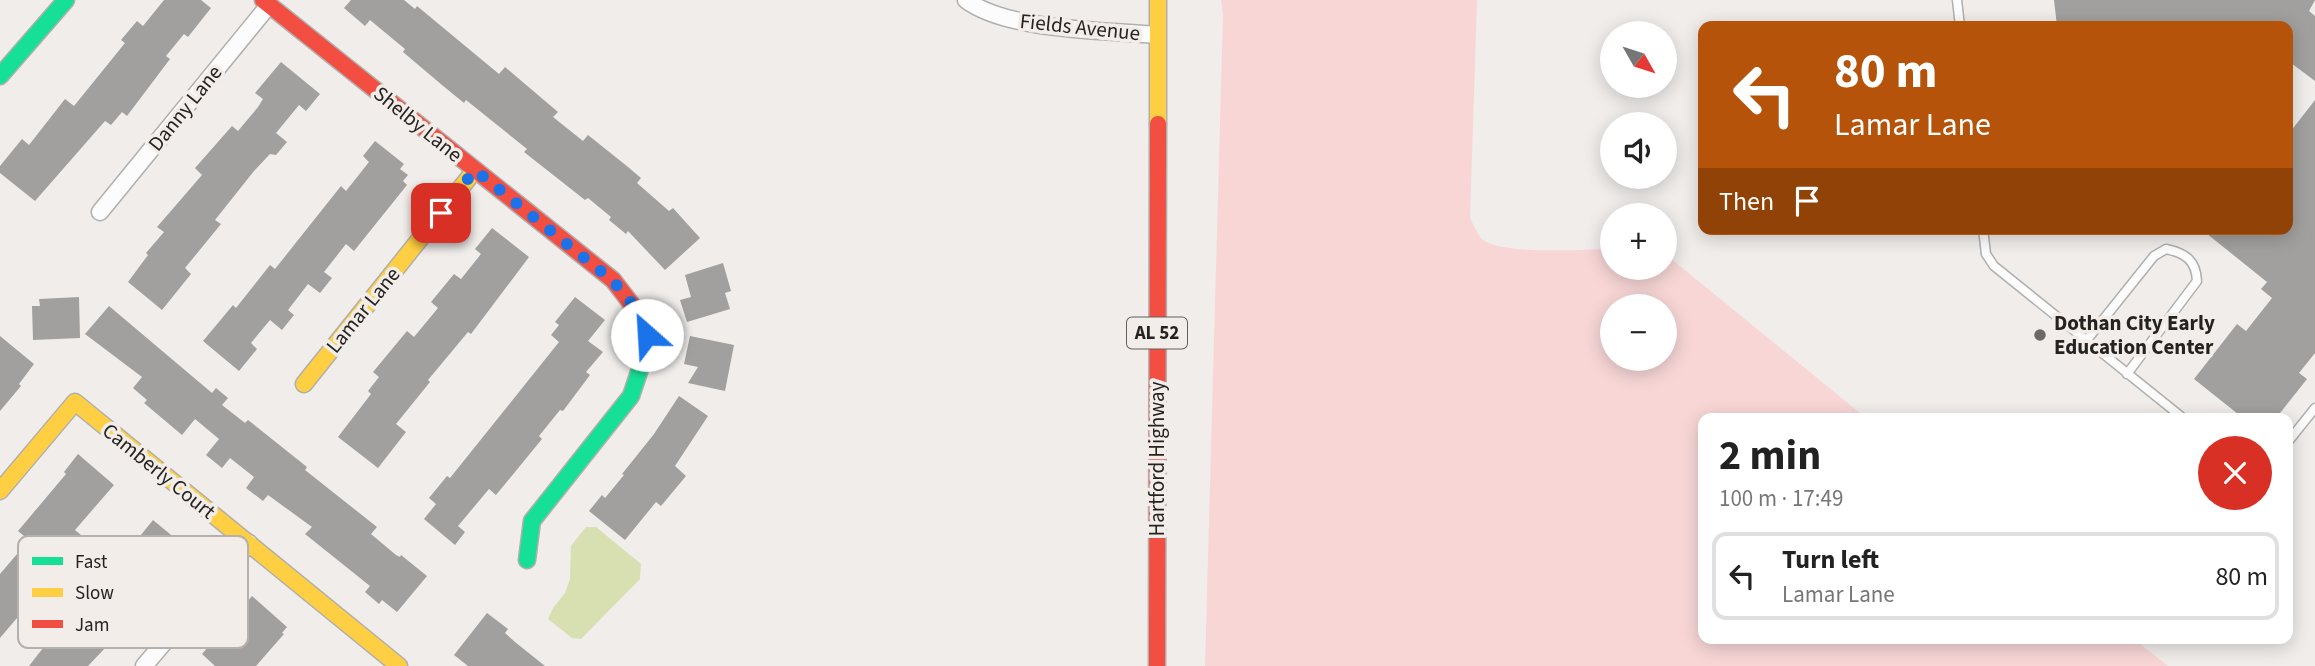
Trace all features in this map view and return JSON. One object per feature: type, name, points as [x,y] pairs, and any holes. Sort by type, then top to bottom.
[{"type":"street","points":[[0,76],[66,0]]},
{"type":"street","name":"Fields Avenue","points":[[966,0],[993,15],[1023,23],[1157,35]]},
{"type":"street","name":"Hartford Highway","points":[[1157,666],[1158,0]]},
{"type":"street","name":"Shelby Lane","points":[[266,2],[613,281],[634,306],[647,335],[643,362],[631,396],[532,521],[527,560]]},
{"type":"street","name":"Danny Lane","points":[[100,212],[266,2]]},
{"type":"street","name":"Lamar Lane","points":[[304,384],[475,170]]},
{"type":"street","name":"Camberly Court","points":[[0,491],[75,402],[240,536]]},
{"type":"street","name":"Camberly Court","points":[[249,543],[399,666]]},
{"type":"street","points":[[144,666],[159,648]]},
{"type":"lane","points":[[1957,0],[1959,21]]},
{"type":"lane","points":[[1984,235],[1986,254],[1994,266],[2177,413]]},
{"type":"lane","points":[[2086,341],[2154,256],[2165,249],[2178,251],[2188,258],[2197,268],[2197,281],[2127,374]]},
{"type":"lane","points":[[2293,436],[2315,408]]},
{"type":"shaded area","points":[[1221,0],[1477,0],[1470,218],[1481,238],[1490,244],[1522,249],[1600,249],[1600,280],[1677,280],[1677,264],[1860,413],[1698,413],[1698,644],[2140,644],[2168,666],[1205,666],[1223,15]]},
{"type":"shaded area","points":[[586,527],[596,527],[641,564],[640,579],[581,639],[572,638],[548,619],[565,593],[570,579],[571,546]]},
{"type":"building","points":[[164,0],[201,0],[211,8],[188,37],[184,34],[166,56],[170,59],[127,116],[122,112],[111,125],[105,121],[35,201],[0,173],[0,166],[22,139],[29,145],[65,99],[74,106],[125,43],[121,40],[137,21],[143,26]]},
{"type":"building","points":[[351,0],[404,0],[415,9],[417,6],[499,74],[505,67],[558,112],[553,117],[583,141],[588,135],[628,167],[641,178],[637,183],[669,211],[673,208],[700,238],[665,270],[628,231],[626,234],[588,198],[585,200],[524,152],[527,149],[466,100],[464,103],[403,52],[405,49],[370,20],[365,26],[344,8]]},
{"type":"building","points":[[2054,0],[2315,0],[2309,11],[2315,16],[2315,81],[2293,64],[2293,21],[2056,21]]},
{"type":"building","points":[[281,62],[320,94],[306,111],[299,105],[276,133],[287,142],[276,155],[270,154],[254,171],[215,220],[221,224],[185,268],[191,274],[162,310],[128,282],[148,255],[146,253],[164,232],[157,227],[202,175],[195,168],[232,126],[238,131],[258,107],[263,99],[255,93]]},
{"type":"building","points":[[2315,100],[2315,353],[2299,373],[2307,379],[2280,413],[2237,413],[2194,379],[2237,324],[2246,331],[2272,298],[2261,289],[2267,282],[2208,235],[2293,235],[2293,128]]},
{"type":"building","points":[[375,141],[404,164],[400,169],[408,175],[403,181],[407,185],[354,251],[346,244],[324,272],[332,278],[320,293],[308,284],[288,310],[294,315],[282,330],[270,320],[251,343],[257,349],[239,371],[203,341],[233,305],[236,308],[270,265],[275,269],[341,186],[346,191],[369,162],[363,156]]},
{"type":"building","points":[[492,228],[529,257],[471,334],[468,332],[428,380],[430,382],[396,424],[406,432],[378,468],[338,437],[371,394],[368,391],[379,377],[373,372],[407,331],[414,337],[438,308],[431,302],[454,274],[461,279],[481,254],[475,249]]},
{"type":"building","points":[[723,263],[731,291],[725,293],[730,309],[687,322],[680,300],[691,297],[685,275]]},
{"type":"building","points":[[79,297],[80,338],[33,340],[32,306],[40,306],[39,299]]},
{"type":"building","points":[[575,297],[605,320],[588,341],[603,352],[586,372],[590,375],[563,411],[560,410],[539,436],[542,439],[496,495],[489,489],[458,526],[465,532],[455,545],[424,519],[436,504],[429,498],[447,476],[450,478],[559,342],[551,335],[559,325],[555,322]]},
{"type":"building","points":[[109,306],[212,393],[216,388],[228,398],[222,405],[245,423],[248,420],[307,467],[305,470],[377,527],[371,534],[427,576],[397,612],[382,600],[379,604],[365,592],[370,586],[305,534],[312,527],[268,495],[263,501],[246,488],[254,477],[230,458],[222,468],[206,455],[219,439],[195,419],[182,435],[144,403],[147,400],[133,388],[142,377],[85,334]]},
{"type":"building","points":[[0,336],[34,364],[19,384],[21,386],[0,411]]},
{"type":"building","points":[[690,336],[734,345],[725,391],[688,383],[698,367],[684,364]]},
{"type":"building","points":[[679,396],[708,416],[675,466],[686,476],[661,506],[656,502],[625,540],[589,511],[602,495],[605,498],[624,475],[622,474],[654,434]]},
{"type":"building","points":[[78,454],[114,485],[75,530],[82,536],[24,536],[18,531],[66,474],[64,472]]},
{"type":"building","points":[[153,520],[172,536],[140,536]]},
{"type":"building","points":[[18,553],[18,617],[0,638],[0,574]]},
{"type":"building","points":[[252,596],[287,627],[282,633],[284,634],[256,666],[215,666],[202,654],[207,648],[248,648],[248,601]]},
{"type":"building","points":[[487,613],[508,629],[505,633],[545,666],[468,666],[454,655]]},
{"type":"building","points":[[43,648],[105,648],[88,666],[29,666]]},
{"type":"traffic: fast","points":[[0,76],[66,0]]},
{"type":"traffic: fast","points":[[527,560],[532,521],[631,396],[643,360]]},
{"type":"traffic: slow","points":[[1158,0],[1158,124]]},
{"type":"traffic: slow","points":[[304,384],[475,170]]},
{"type":"traffic: slow","points":[[0,491],[75,402],[239,536]]},
{"type":"traffic: slow","points":[[248,543],[399,666]]},
{"type":"traffic: jam","points":[[263,0],[613,280],[633,306],[647,335],[643,360]]},
{"type":"traffic: jam","points":[[1157,666],[1158,124]]},
{"type":"place","name":"Dothan City Early Education Center","points":[[2040,335]]},
{"type":"route","points":[[441,213],[475,170],[613,281],[634,306],[647,335]]}]
